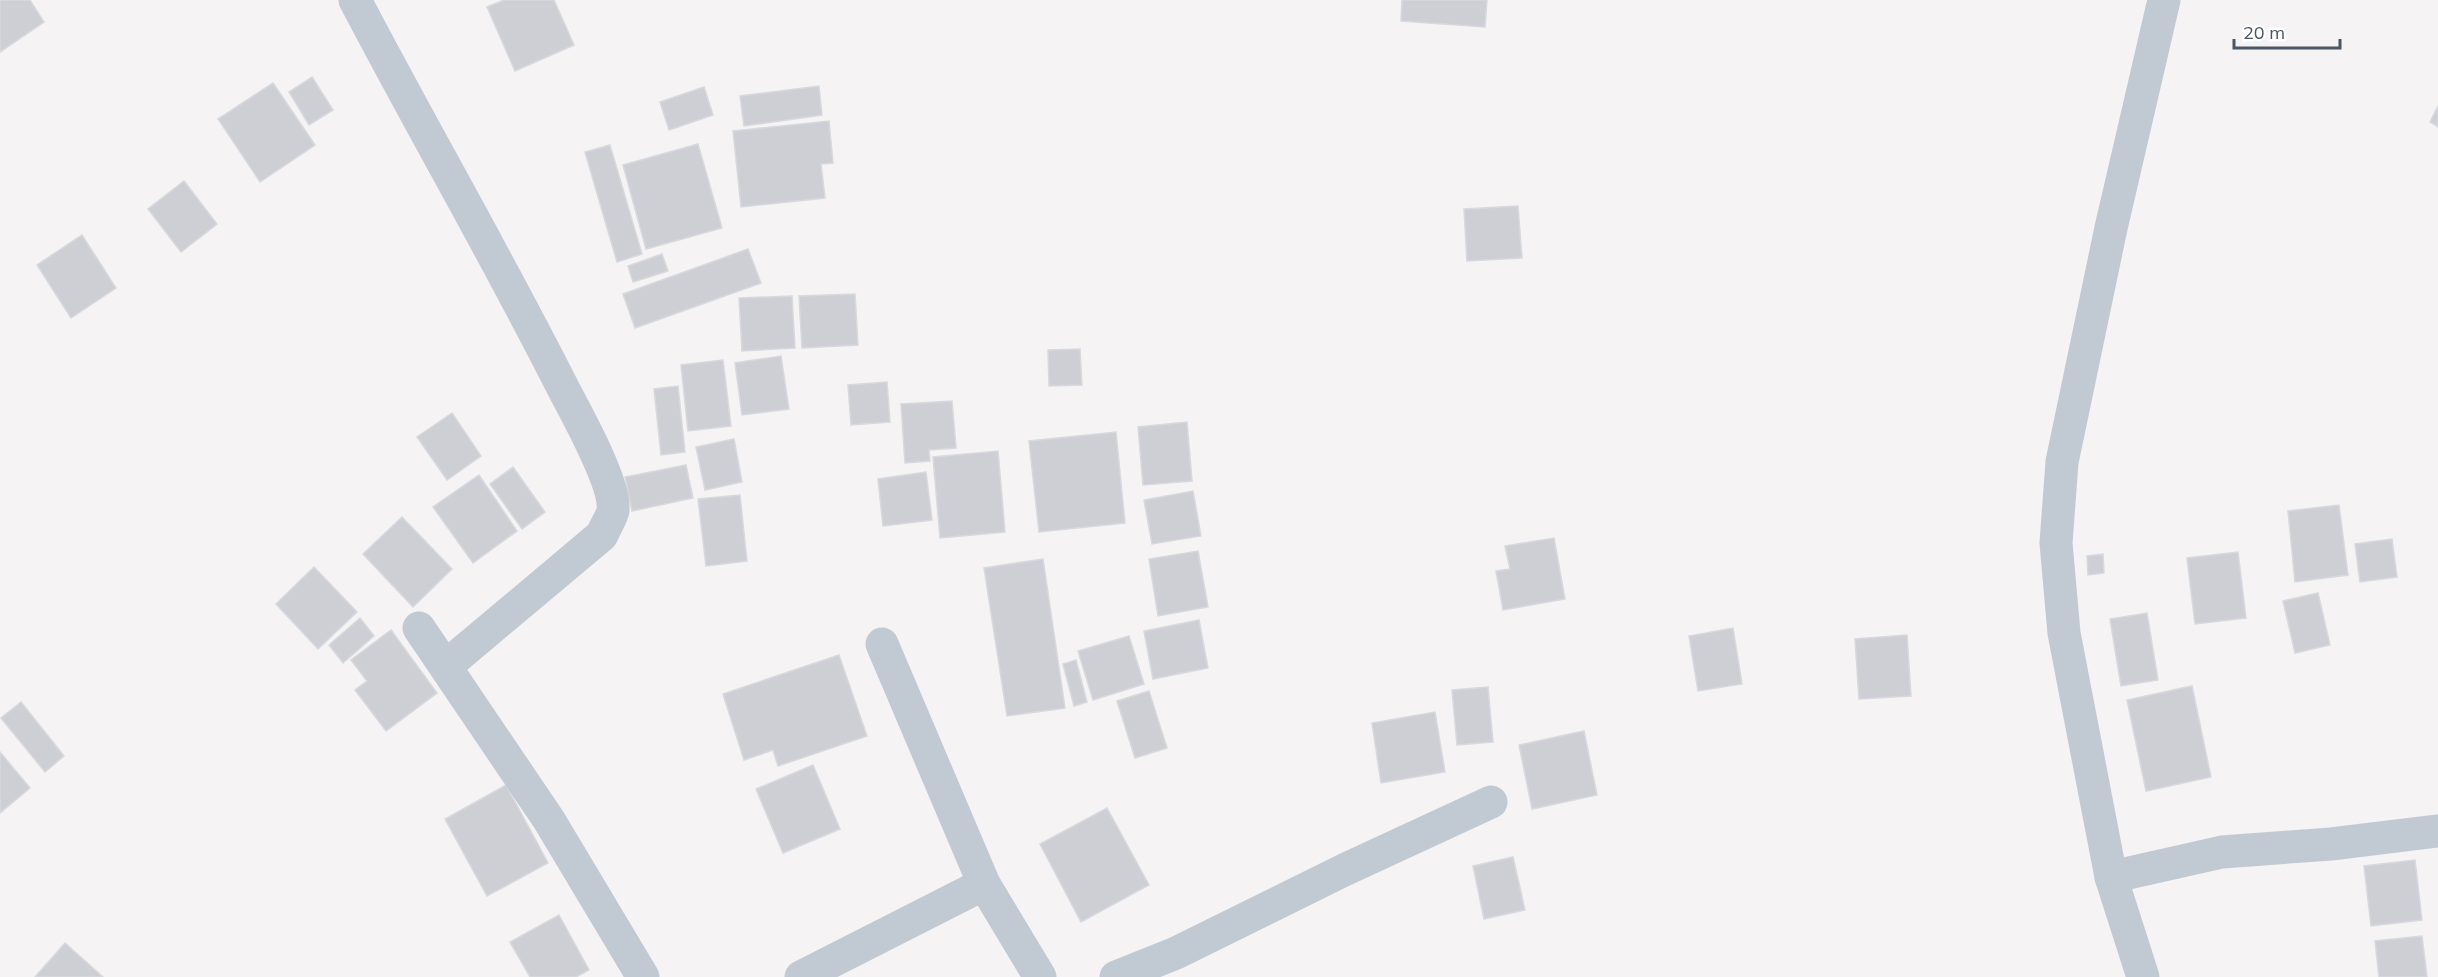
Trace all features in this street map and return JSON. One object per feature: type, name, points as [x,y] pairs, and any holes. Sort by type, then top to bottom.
[{"type":"street","points":[[355,0],[411,107],[471,212],[583,427],[606,475],[613,509],[602,535],[446,666]]},
{"type":"street","points":[[2143,977],[2111,877],[2064,633],[2056,543],[2062,462],[2111,228],[2164,0]]},
{"type":"street","points":[[419,628],[549,820],[643,977]]},
{"type":"street","points":[[882,644],[984,884],[1040,977]]},
{"type":"street","points":[[1116,977],[1176,953],[1344,870],[1491,802]]},
{"type":"street","points":[[2111,877],[2222,852],[2331,844],[2438,831]]},
{"type":"street","points":[[801,977],[984,884]]},
{"type":"building","points":[[0,0],[30,0],[44,22],[0,52]]},
{"type":"building","points":[[504,0],[554,0],[574,45],[515,71],[487,7]]},
{"type":"building","points":[[1402,0],[1487,0],[1485,27],[1401,21]]},
{"type":"building","points":[[312,77],[333,110],[309,125],[289,92]]},
{"type":"building","points":[[273,83],[315,145],[260,182],[218,119]]},
{"type":"building","points":[[819,86],[822,115],[744,126],[740,96]]},
{"type":"building","points":[[704,87],[713,115],[669,130],[660,102]]},
{"type":"building","points":[[2438,106],[2438,127],[2430,122]]},
{"type":"building","points":[[829,121],[833,163],[821,164],[825,198],[741,207],[733,131]]},
{"type":"building","points":[[698,144],[722,228],[646,249],[623,165]]},
{"type":"building","points":[[610,145],[642,254],[617,262],[585,152]]},
{"type":"building","points":[[184,181],[217,224],[181,252],[148,209]]},
{"type":"building","points":[[1518,206],[1522,258],[1467,261],[1464,209]]},
{"type":"building","points":[[82,235],[116,288],[71,318],[37,265]]},
{"type":"building","points":[[748,249],[761,283],[635,328],[623,294]]},
{"type":"building","points":[[662,254],[668,271],[633,282],[628,266]]},
{"type":"building","points":[[855,294],[858,345],[802,348],[799,296]]},
{"type":"building","points":[[792,296],[795,348],[742,351],[739,298]]},
{"type":"building","points":[[1080,349],[1082,385],[1049,386],[1048,350]]},
{"type":"building","points":[[781,356],[789,409],[742,415],[735,363]]},
{"type":"building","points":[[723,360],[731,426],[688,431],[681,365]]},
{"type":"building","points":[[887,382],[890,422],[851,425],[848,385]]},
{"type":"building","points":[[678,386],[685,452],[661,455],[654,389]]},
{"type":"building","points":[[952,401],[956,448],[929,450],[930,461],[905,463],[901,404]]},
{"type":"building","points":[[452,413],[481,456],[447,480],[417,437]]},
{"type":"building","points":[[1187,422],[1192,481],[1143,485],[1138,427]]},
{"type":"building","points":[[1116,432],[1125,523],[1039,532],[1029,441]]},
{"type":"building","points":[[734,439],[742,482],[705,490],[696,447]]},
{"type":"building","points":[[998,451],[1005,532],[940,538],[933,457]]},
{"type":"building","points":[[686,465],[693,498],[632,511],[625,477]]},
{"type":"building","points":[[513,467],[545,512],[522,529],[490,484]]},
{"type":"building","points":[[926,472],[932,520],[883,526],[878,479]]},
{"type":"building","points":[[479,475],[517,531],[473,563],[433,507]]},
{"type":"building","points":[[1193,491],[1201,536],[1152,544],[1144,500]]},
{"type":"building","points":[[740,495],[747,561],[706,566],[698,499]]},
{"type":"building","points":[[2339,505],[2348,575],[2295,582],[2288,511]]},
{"type":"building","points":[[402,517],[452,569],[413,607],[363,554]]},
{"type":"building","points":[[1554,538],[1565,599],[1503,610],[1496,571],[1510,569],[1505,546]]},
{"type":"building","points":[[2392,539],[2397,577],[2360,582],[2355,544]]},
{"type":"building","points":[[1198,551],[1208,607],[1158,616],[1149,559]]},
{"type":"building","points":[[2238,552],[2246,618],[2195,624],[2187,558]]},
{"type":"building","points":[[2103,554],[2104,573],[2088,575],[2087,556]]},
{"type":"building","points":[[1043,559],[1065,708],[1007,716],[984,568]]},
{"type":"building","points":[[314,567],[357,612],[318,649],[276,604]]},
{"type":"building","points":[[2318,593],[2330,645],[2295,653],[2283,601]]},
{"type":"building","points":[[2147,613],[2158,680],[2121,686],[2110,619]]},
{"type":"building","points":[[360,618],[374,636],[343,663],[329,645]]},
{"type":"building","points":[[1199,620],[1208,668],[1153,679],[1144,631]]},
{"type":"building","points":[[1733,628],[1742,684],[1698,691],[1689,636]]},
{"type":"building","points":[[391,630],[437,693],[386,731],[355,690],[367,681],[351,660]]},
{"type":"building","points":[[1907,635],[1911,696],[1859,699],[1855,639]]},
{"type":"building","points":[[1129,636],[1144,684],[1093,700],[1078,651]]},
{"type":"building","points":[[839,655],[867,736],[778,766],[773,750],[744,760],[723,694]]},
{"type":"building","points":[[1076,660],[1087,702],[1074,706],[1063,664]]},
{"type":"building","points":[[2192,686],[2211,777],[2146,791],[2127,700]]},
{"type":"building","points":[[1488,687],[1493,742],[1457,745],[1452,690]]},
{"type":"building","points":[[1149,691],[1167,748],[1135,758],[1117,701]]},
{"type":"building","points":[[21,702],[64,756],[45,772],[1,718]]},
{"type":"building","points":[[1435,712],[1445,772],[1381,783],[1372,723]]},
{"type":"building","points":[[1584,731],[1597,795],[1532,809],[1519,745]]},
{"type":"building","points":[[0,752],[30,788],[0,813]]},
{"type":"building","points":[[813,765],[840,829],[783,853],[756,789]]},
{"type":"building","points":[[506,785],[548,863],[487,896],[445,819]]},
{"type":"building","points":[[1107,808],[1149,885],[1081,922],[1040,844]]},
{"type":"building","points":[[1513,857],[1525,910],[1484,919],[1473,866]]},
{"type":"building","points":[[2415,860],[2422,920],[2371,926],[2364,866]]},
{"type":"building","points":[[559,915],[589,970],[576,977],[530,977],[510,942]]},
{"type":"building","points":[[2422,936],[2427,977],[2379,977],[2375,941]]},
{"type":"building","points":[[65,943],[103,977],[35,977]]}]
